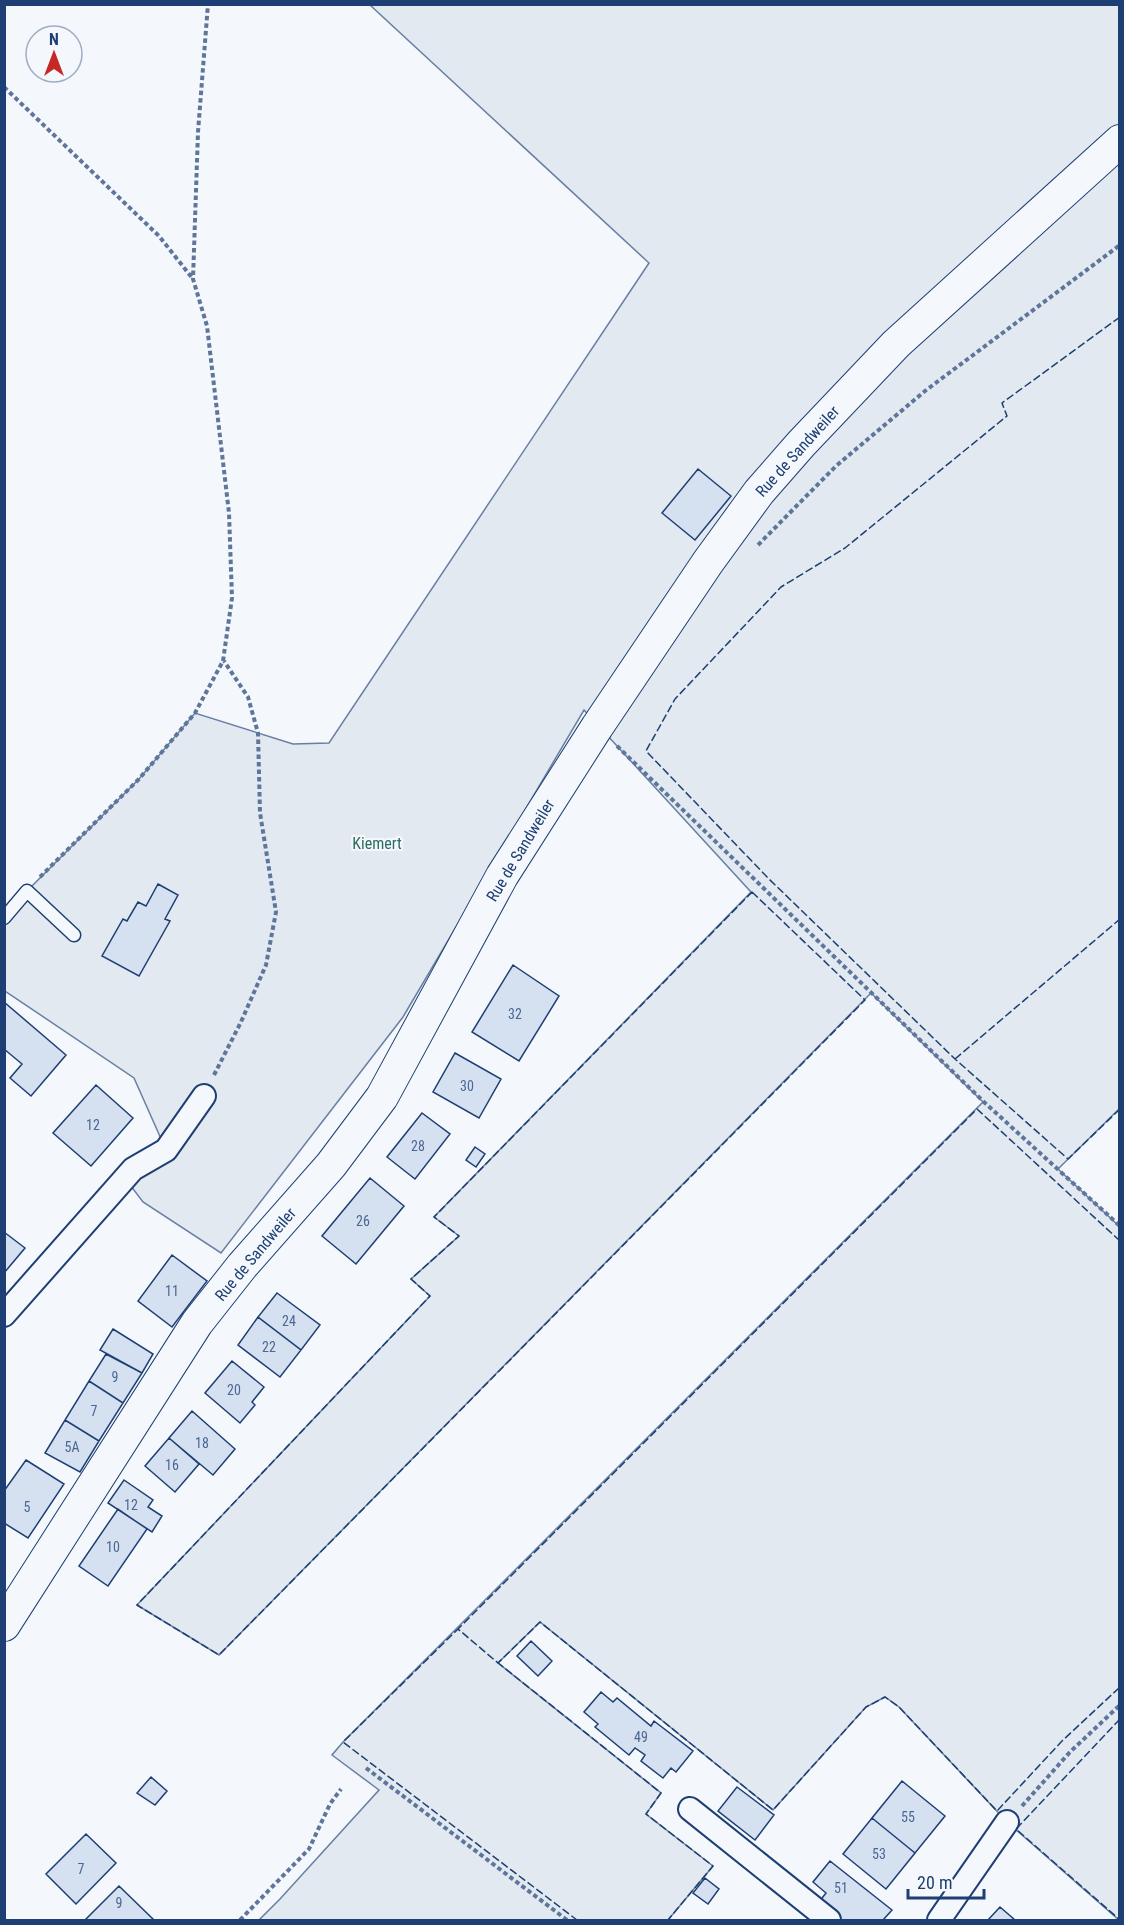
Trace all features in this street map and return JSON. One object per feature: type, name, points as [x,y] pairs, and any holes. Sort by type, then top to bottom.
[{"type":"main road","name":"Rue de Sandweiler","points":[[4,1625],[197,1323],[242,1266],[331,1165],[382,1097],[502,876],[597,727],[708,562],[759,492],[896,344],[1119,141]]},
{"type":"street","points":[[4,1315],[133,1169],[166,1150],[204,1096]]},
{"type":"street","points":[[690,1809],[829,1920]]},
{"type":"street","points":[[939,1920],[1007,1822]]},
{"type":"lane","points":[[4,918],[27,891],[75,935]]},
{"type":"path","points":[[27,891],[139,779],[195,713],[223,661],[232,598],[229,513],[207,326],[193,279],[198,132],[208,4]]},
{"type":"path","points":[[4,87],[159,236],[193,279]]},
{"type":"path","points":[[750,553],[836,466],[925,391],[1119,245]]},
{"type":"path","points":[[204,1096],[241,1022],[266,964],[276,912],[260,813],[258,733],[248,697],[223,661]]},
{"type":"path","points":[[597,727],[984,1102],[1119,1226]]},
{"type":"path","points":[[1007,1822],[1070,1752],[1119,1705]]},
{"type":"path","points":[[366,1768],[567,1920]]},
{"type":"path","points":[[240,1920],[309,1849],[330,1804],[341,1789]]},
{"type":"green space","name":"Kiemert","points":[[370,5],[1119,5],[1119,1109],[1058,1169],[1119,1226],[1119,1920],[1007,1822],[899,1707],[885,1697],[866,1707],[773,1810],[540,1622],[498,1663],[661,1793],[646,1814],[713,1866],[668,1920],[259,1920],[379,1790],[332,1755],[343,1742],[983,1102],[871,993],[219,1655],[137,1605],[430,1296],[411,1279],[459,1236],[434,1217],[751,892],[584,710],[403,1017],[221,1253],[143,1202],[127,1181],[166,1150],[134,1078],[5,991],[4,918],[27,891],[139,779],[195,713],[293,744],[329,743],[649,263]]},
{"type":"building","points":[[698,469],[731,496],[695,540],[662,513]]},
{"type":"building","points":[[158,884],[178,895],[165,919],[170,921],[139,976],[102,956],[123,919],[127,921],[138,902],[146,906]]},
{"type":"building","points":[[513,965],[559,996],[519,1061],[472,1032]]},
{"type":"building","points":[[4,1002],[66,1055],[31,1096],[10,1078],[22,1064],[4,1049]]},
{"type":"building","points":[[455,1053],[501,1079],[479,1118],[433,1092]]},
{"type":"building","points":[[96,1085],[133,1118],[91,1166],[53,1133]]},
{"type":"building","points":[[422,1113],[450,1134],[415,1179],[387,1157]]},
{"type":"building","points":[[475,1147],[485,1154],[476,1167],[466,1160]]},
{"type":"building","points":[[370,1178],[404,1206],[356,1264],[322,1236]]},
{"type":"building","points":[[4,1232],[25,1248],[4,1273]]},
{"type":"building","points":[[172,1255],[207,1281],[172,1327],[138,1301]]},
{"type":"building","points":[[277,1293],[320,1325],[301,1350],[258,1317]]},
{"type":"building","points":[[258,1317],[301,1350],[280,1377],[238,1345]]},
{"type":"building","points":[[113,1329],[153,1354],[142,1373],[100,1350]]},
{"type":"building","points":[[106,1354],[142,1373],[123,1403],[89,1381]]},
{"type":"building","points":[[232,1361],[264,1387],[252,1402],[255,1405],[240,1423],[205,1393]]},
{"type":"building","points":[[89,1381],[123,1403],[99,1441],[65,1420]]},
{"type":"building","points":[[192,1411],[235,1449],[213,1475],[169,1438]]},
{"type":"building","points":[[65,1420],[99,1441],[80,1472],[45,1453]]},
{"type":"building","points":[[169,1438],[199,1464],[175,1492],[145,1466]]},
{"type":"building","points":[[26,1460],[64,1484],[28,1538],[4,1523],[4,1491]]},
{"type":"building","points":[[124,1480],[153,1500],[148,1507],[162,1516],[152,1532],[108,1503]]},
{"type":"building","points":[[118,1509],[147,1529],[108,1586],[79,1566]]},
{"type":"building","points":[[531,1641],[552,1661],[538,1676],[517,1656]]},
{"type":"building","points":[[601,1692],[613,1702],[617,1698],[651,1726],[654,1721],[693,1751],[676,1772],[671,1768],[663,1778],[641,1761],[645,1755],[635,1748],[629,1755],[595,1727],[598,1724],[584,1712]]},
{"type":"building","points":[[151,1777],[167,1791],[155,1805],[137,1793]]},
{"type":"building","points":[[902,1781],[945,1816],[915,1853],[872,1818]]},
{"type":"building","points":[[737,1787],[774,1815],[755,1840],[718,1811]]},
{"type":"building","points":[[872,1818],[915,1853],[886,1889],[843,1854]]},
{"type":"building","points":[[86,1834],[116,1863],[76,1904],[46,1874]]},
{"type":"building","points":[[830,1861],[892,1910],[883,1920],[841,1920],[818,1903],[826,1893],[813,1882]]},
{"type":"building","points":[[705,1878],[719,1889],[708,1904],[693,1893]]},
{"type":"building","points":[[119,1886],[154,1920],[85,1920]]},
{"type":"building","points":[[1000,1907],[1015,1920],[988,1920]]},
{"type":"fence","points":[[1120,317],[1002,403],[1007,416],[845,548],[781,587],[675,699],[646,751],[769,879],[955,1059],[1068,1159],[1120,1109]]},
{"type":"fence","points":[[752,892],[865,1000],[219,1655],[137,1605],[430,1296],[411,1279],[459,1236],[434,1217],[752,892]]},
{"type":"fence","points":[[955,1059],[1120,919]]},
{"type":"fence","points":[[1120,1241],[977,1109],[458,1629],[498,1663],[540,1622],[773,1810],[866,1707],[885,1697],[899,1707],[997,1811],[1062,1741],[1120,1687]]},
{"type":"fence","points":[[460,1631],[458,1629],[343,1742],[577,1920]]},
{"type":"fence","points":[[497,1662],[661,1793],[646,1814],[713,1866],[668,1920]]},
{"type":"fence","points":[[1120,1719],[1016,1829],[1120,1920]]}]
